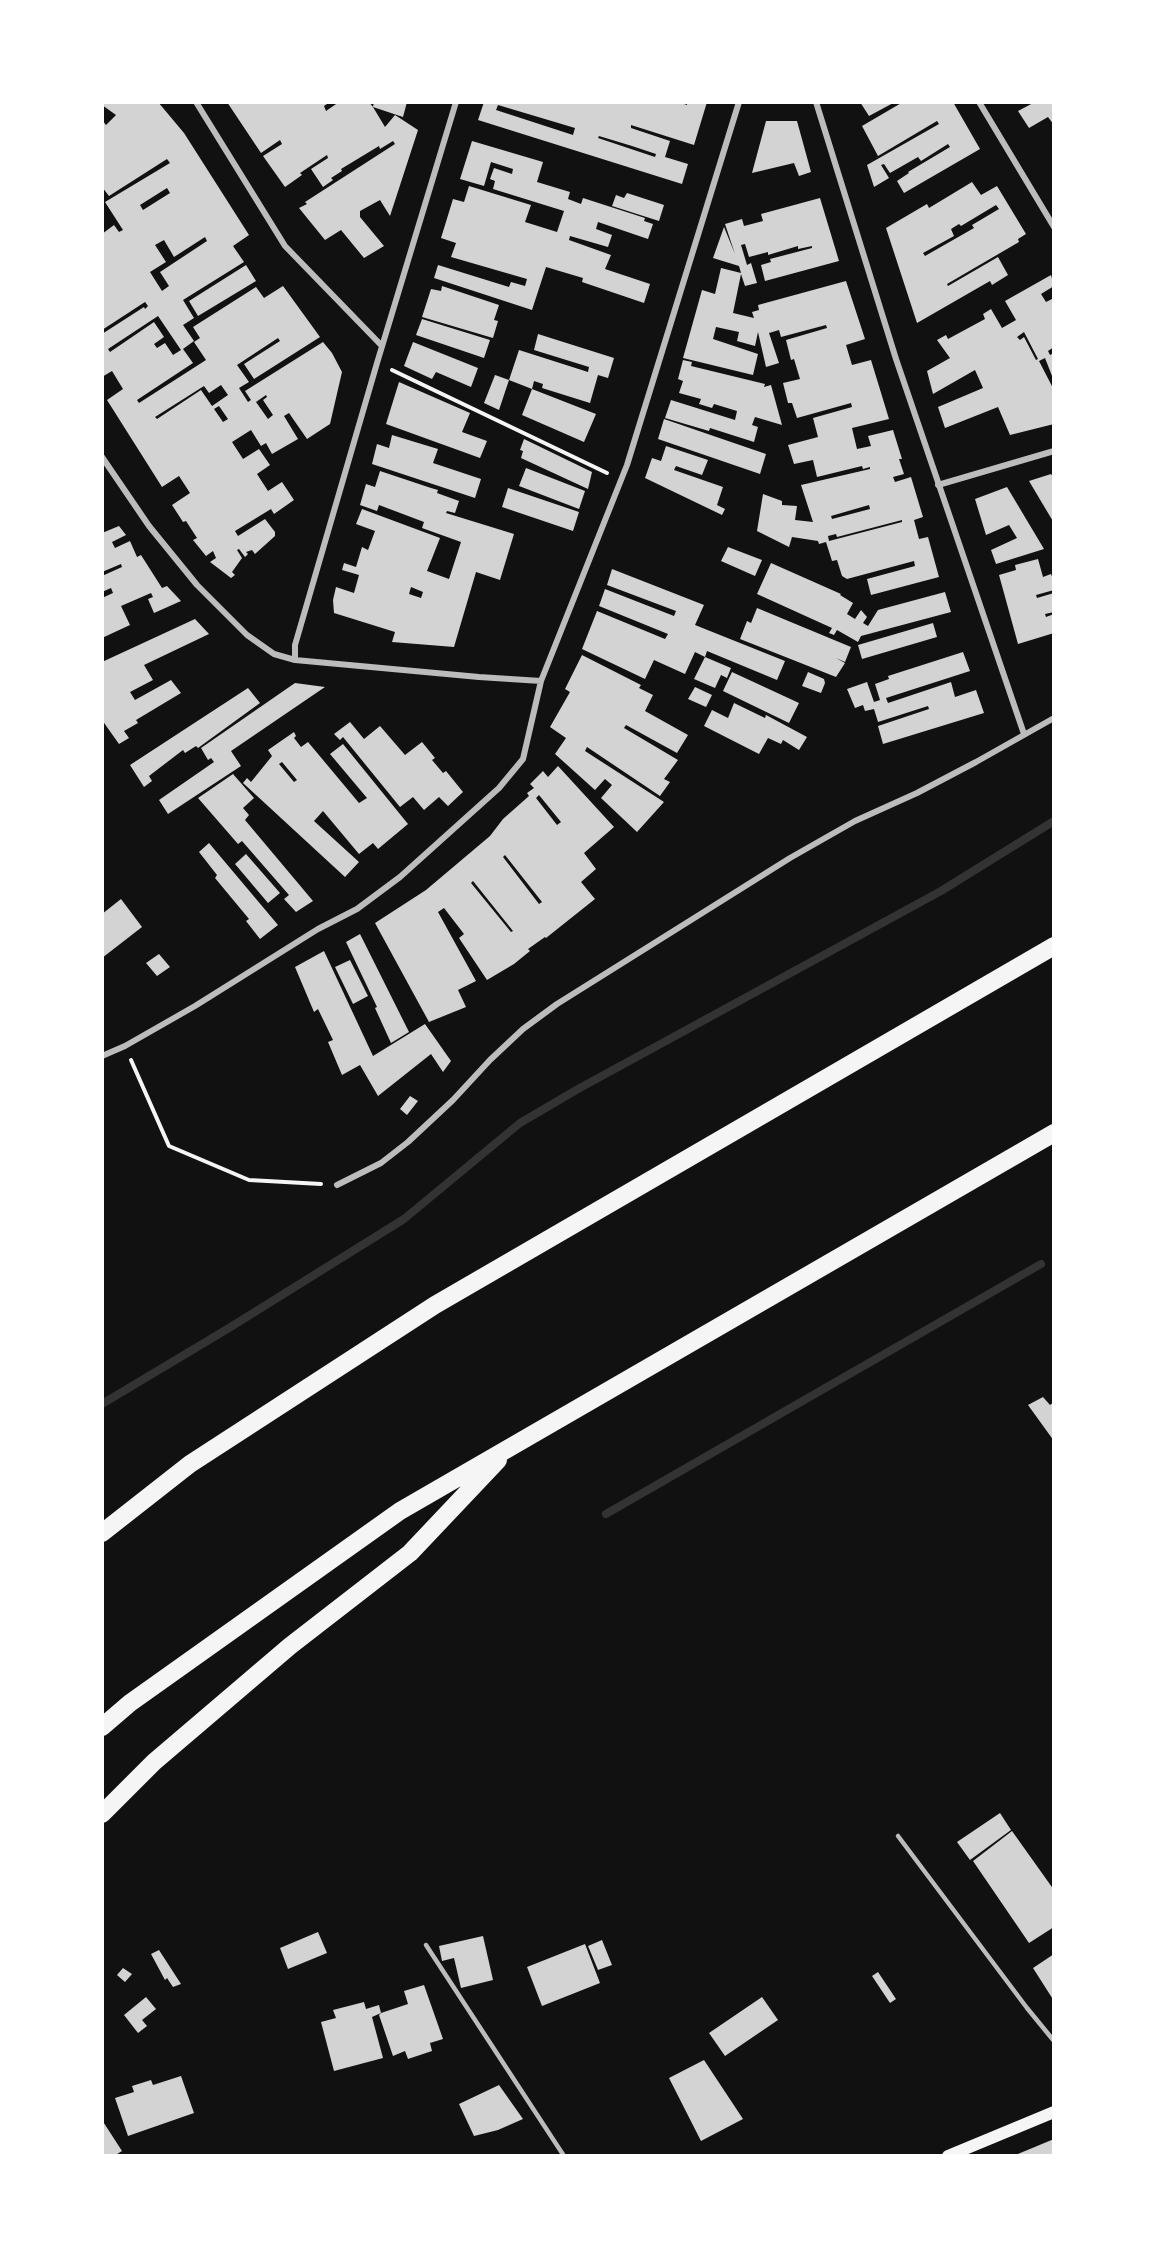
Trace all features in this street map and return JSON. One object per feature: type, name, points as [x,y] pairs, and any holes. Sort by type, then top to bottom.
[{"type":"highway","points":[[102,1533],[190,1464],[435,1305],[1054,945]]},
{"type":"highway","points":[[102,1727],[130,1703],[400,1511],[1054,1133]]},
{"type":"highway","points":[[102,1814],[154,1762],[290,1646],[410,1554],[512,1446]]},
{"type":"main road","points":[[948,2156],[1054,2112]]},
{"type":"street","points":[[196,102],[285,246],[382,346]]},
{"type":"street","points":[[295,660],[295,645],[456,102]]},
{"type":"street","points":[[102,1056],[125,1046],[195,1006],[318,929],[357,909],[399,877],[499,788],[523,759],[541,681],[620,481],[739,102]]},
{"type":"street","points":[[816,102],[896,359],[1024,734]]},
{"type":"street","points":[[979,102],[1054,227]]},
{"type":"street","points":[[938,485],[1054,451]]},
{"type":"street","points":[[102,457],[149,526],[197,585],[247,635],[274,654],[295,660],[479,678],[541,681]]},
{"type":"street","points":[[337,1185],[381,1162],[408,1142],[453,1100],[498,1052],[523,1029],[557,1004],[790,858],[855,821],[917,793],[1054,718]]},
{"type":"lane","points":[[898,1836],[1054,2041]]},
{"type":"lane","points":[[426,1945],[564,2156]]},
{"type":"path","points":[[377,363],[597,466],[620,481]]},
{"type":"path","points":[[125,1046],[169,1146],[249,1180],[337,1185]]},
{"type":"building","points":[[102,102],[158,102],[184,133],[249,235],[233,246],[244,262],[183,300],[194,318],[183,325],[194,341],[183,349],[193,363],[137,400],[139,403],[206,360],[194,342],[200,338],[193,327],[256,287],[264,298],[283,286],[320,337],[254,379],[244,364],[280,341],[278,338],[237,365],[249,382],[239,388],[248,402],[251,400],[245,391],[323,342],[342,372],[330,424],[307,439],[289,413],[284,416],[298,439],[272,454],[266,443],[261,446],[251,430],[232,442],[243,459],[259,449],[270,465],[257,474],[268,491],[282,482],[294,500],[274,514],[271,509],[235,531],[238,536],[265,519],[275,532],[275,536],[255,554],[252,550],[246,552],[248,554],[245,557],[239,549],[237,550],[242,558],[232,572],[235,575],[231,578],[210,562],[216,558],[213,551],[206,556],[193,540],[197,538],[186,521],[183,522],[172,505],[190,493],[179,476],[162,487],[107,400],[123,389],[112,371],[102,377],[102,334],[148,306],[145,302],[102,330],[102,234],[114,225],[119,232],[123,230],[105,202],[170,163],[167,159],[109,196],[102,187],[102,120],[106,125],[116,115],[102,105]],"holes":[[[167,188],[170,193],[143,210],[140,205]],[[205,237],[207,241],[160,272],[169,286],[162,291],[150,272],[166,262],[155,245],[164,240],[174,257]],[[158,316],[181,350],[173,355],[165,343],[157,348],[154,344],[164,337],[154,322],[110,352],[108,349]],[[221,385],[228,395],[212,406],[201,390],[157,419],[155,417],[204,386],[209,393]],[[266,395],[267,397],[263,400],[273,415],[268,419],[256,402]],[[219,406],[228,419],[223,422],[214,409]]]},
{"type":"building","points":[[227,102],[330,102],[324,106],[326,111],[339,102],[369,102],[385,127],[395,115],[418,130],[390,216],[380,200],[360,211],[360,217],[384,246],[364,258],[341,230],[325,240],[299,208],[395,144],[393,141],[380,149],[379,146],[341,169],[342,171],[331,178],[333,180],[323,187],[311,169],[328,158],[327,155],[300,173],[302,175],[285,187],[263,156],[282,144],[280,140],[261,153]]},
{"type":"building","points":[[374,102],[407,102],[403,117],[373,107]]},
{"type":"building","points":[[484,102],[678,102],[687,105],[687,102],[707,102],[694,145],[631,125],[631,128],[670,141],[665,157],[688,164],[682,184],[478,120]],"holes":[[[498,105],[575,128],[573,135],[496,110]],[[599,136],[656,154],[655,157],[598,138]]]},
{"type":"building","points":[[860,102],[895,102],[869,116]]},
{"type":"building","points":[[903,102],[953,102],[980,149],[904,193],[897,181],[950,147],[948,144],[921,161],[918,157],[890,173],[884,164],[881,165],[889,178],[874,187],[867,165],[939,124],[937,121],[878,156],[862,126]]},
{"type":"building","points":[[1035,102],[1054,102],[1054,125],[1048,117],[1029,128],[1018,111]]},
{"type":"building","points":[[766,121],[797,121],[811,172],[799,176],[794,163],[752,173]]},
{"type":"building","points":[[472,141],[543,162],[537,182],[570,192],[568,199],[581,204],[583,198],[645,218],[644,221],[653,224],[648,239],[598,222],[596,229],[612,235],[608,247],[570,236],[569,240],[611,255],[605,269],[650,284],[644,303],[582,282],[583,278],[546,267],[532,310],[434,278],[438,265],[509,287],[511,282],[525,286],[527,279],[451,257],[456,243],[441,238],[453,199],[464,202],[469,186],[531,205],[525,222],[557,232],[564,211],[493,189],[495,181],[490,179],[494,168],[512,174],[513,169],[491,162],[484,186],[460,179]]},
{"type":"building","points":[[972,182],[981,195],[997,186],[1026,234],[1018,239],[1019,242],[947,284],[948,286],[998,257],[1008,275],[992,285],[990,281],[917,323],[886,228],[927,204],[929,208]],"holes":[[[996,205],[999,209],[972,225],[974,228],[925,256],[923,253],[954,236],[951,229],[959,224],[961,226]]]},
{"type":"building","points":[[627,193],[664,205],[659,221],[612,206],[616,195],[624,198]]},
{"type":"building","points":[[820,198],[839,261],[765,281],[761,265],[771,262],[770,259],[812,248],[812,246],[798,249],[798,246],[768,255],[768,252],[749,257],[745,244],[741,245],[747,265],[751,263],[757,283],[745,286],[741,274],[733,313],[754,318],[752,312],[759,310],[758,305],[846,281],[865,339],[846,345],[852,365],[871,360],[889,419],[852,428],[857,449],[871,446],[868,436],[893,430],[904,474],[893,477],[895,482],[911,477],[923,517],[914,520],[919,539],[928,537],[939,577],[871,595],[867,579],[915,566],[914,561],[847,579],[842,576],[837,560],[832,561],[826,542],[819,544],[818,541],[792,537],[789,547],[757,531],[763,494],[782,501],[782,505],[797,506],[795,520],[813,522],[801,485],[870,469],[870,467],[863,469],[862,466],[817,477],[813,460],[794,464],[788,445],[818,437],[813,418],[852,407],[851,403],[797,418],[792,403],[788,403],[783,383],[800,379],[794,359],[791,360],[786,340],[827,328],[826,325],[781,337],[779,330],[769,333],[779,363],[766,367],[758,332],[755,346],[737,341],[739,332],[716,327],[713,339],[758,354],[753,375],[683,358],[702,290],[715,294],[721,268],[741,273],[739,266],[713,258],[724,227],[735,254],[725,224],[742,219],[744,226],[763,221],[761,214]],"holes":[[[869,505],[870,509],[832,519],[831,516]],[[902,520],[902,522],[829,541],[828,536],[836,534],[837,537]]]},
{"type":"building","points":[[246,265],[256,281],[198,316],[189,301]]},
{"type":"building","points":[[1051,275],[1054,286],[1041,294],[1046,302],[1054,298],[1054,347],[1048,351],[1050,355],[1054,353],[1054,381],[1045,358],[1039,361],[1054,390],[1054,424],[1010,435],[998,407],[945,428],[938,407],[983,388],[975,370],[933,394],[927,371],[950,358],[937,340],[946,335],[948,339],[985,319],[983,314],[991,309],[1002,328],[1016,320],[1005,301]],"holes":[[[1024,332],[1038,359],[1036,360],[1024,337],[1020,340],[1017,337]]]},
{"type":"building","points":[[442,286],[499,305],[494,320],[498,321],[493,338],[422,317],[431,289],[441,291]]},
{"type":"building","points":[[422,319],[490,340],[484,358],[416,335]]},
{"type":"building","points":[[538,334],[614,358],[608,378],[598,375],[590,403],[542,388],[543,384],[534,381],[532,389],[509,380],[519,350],[588,372],[589,367],[534,350]]},
{"type":"building","points":[[413,342],[478,368],[471,387],[436,372],[432,379],[404,366]]},
{"type":"building","points":[[683,360],[692,362],[691,366],[765,384],[764,387],[771,385],[782,425],[755,417],[752,425],[758,427],[754,442],[710,428],[709,431],[665,418],[671,400],[735,420],[737,411],[714,404],[712,408],[699,404],[701,399],[679,393],[683,381],[678,379]]},
{"type":"building","points":[[495,375],[509,380],[499,410],[484,403]]},
{"type":"building","points":[[399,382],[470,413],[462,432],[487,441],[480,458],[386,424]]},
{"type":"building","points":[[532,389],[596,414],[584,442],[522,415]]},
{"type":"building","points":[[664,419],[766,454],[760,474],[658,439]]},
{"type":"building","points":[[392,435],[438,449],[433,463],[481,479],[475,498],[372,464],[377,444],[389,448]]},
{"type":"building","points":[[524,439],[592,472],[588,489],[521,458],[523,451],[520,450]]},
{"type":"building","points":[[666,446],[708,460],[702,475],[676,466],[674,470],[723,487],[717,505],[725,509],[722,515],[645,478],[652,458],[661,461]]},
{"type":"building","points":[[526,468],[585,491],[579,509],[519,486]]},
{"type":"building","points":[[380,471],[438,490],[437,493],[459,501],[455,513],[447,511],[446,513],[514,534],[500,580],[476,572],[454,647],[392,642],[395,632],[334,613],[333,600],[336,587],[354,593],[359,575],[342,570],[344,563],[356,567],[362,547],[368,550],[375,531],[356,524],[362,509],[440,538],[427,571],[449,579],[461,542],[422,528],[424,522],[379,505],[377,511],[360,505],[366,484],[375,487]],"holes":[[[411,587],[423,592],[421,598],[409,594]]]},
{"type":"building","points":[[1051,474],[1054,479],[1054,523],[1029,481]]},
{"type":"building","points":[[1007,487],[1044,549],[996,564],[991,550],[1017,538],[1009,525],[986,535],[975,499]]},
{"type":"building","points":[[508,488],[579,512],[573,531],[502,507]]},
{"type":"building","points":[[119,526],[126,535],[112,542],[115,548],[130,541],[137,557],[141,555],[162,588],[167,586],[181,601],[154,613],[148,599],[153,597],[151,593],[121,606],[130,625],[102,638],[102,598],[113,593],[111,588],[102,592],[102,576],[122,567],[121,564],[102,572],[102,533]]},
{"type":"building","points":[[728,547],[762,560],[755,576],[721,561]]},
{"type":"building","points":[[1038,559],[1043,577],[1051,574],[1054,581],[1054,590],[1036,595],[1037,598],[1054,593],[1054,612],[1045,614],[1046,617],[1054,614],[1054,633],[1018,644],[999,575],[1016,570],[1015,565]]},
{"type":"building","points":[[771,563],[841,594],[853,603],[847,614],[855,619],[861,610],[867,617],[863,623],[868,626],[878,610],[945,592],[951,612],[861,636],[858,642],[837,630],[834,635],[829,633],[832,628],[757,594]]},
{"type":"building","points":[[612,569],[704,605],[695,625],[785,661],[777,680],[707,651],[705,657],[695,652],[685,674],[654,660],[645,679],[582,649],[597,611],[665,639],[668,634],[599,606],[605,589],[674,616],[676,611],[607,585]]},
{"type":"building","points":[[757,608],[851,647],[845,662],[836,658],[845,663],[836,677],[740,639],[747,621],[751,623]]},
{"type":"building","points":[[195,619],[209,634],[144,665],[153,680],[130,692],[135,700],[171,680],[181,693],[136,720],[138,723],[124,731],[129,738],[119,744],[102,720],[102,662]]},
{"type":"building","points":[[933,623],[937,637],[862,659],[858,645]]},
{"type":"building","points":[[963,652],[970,671],[886,698],[888,703],[951,682],[955,697],[976,690],[984,713],[883,744],[878,726],[929,709],[928,706],[878,722],[874,709],[865,711],[863,705],[855,708],[847,689],[867,682],[874,702],[880,700],[875,684],[889,679],[888,676]]},
{"type":"building","points":[[582,655],[641,685],[639,688],[653,695],[645,711],[688,735],[677,753],[626,725],[624,728],[678,760],[664,779],[670,782],[660,796],[587,747],[585,751],[664,802],[637,832],[601,798],[612,785],[605,779],[595,790],[555,754],[566,738],[550,727],[570,692],[565,689]]},
{"type":"building","points":[[705,657],[731,668],[727,678],[721,675],[715,688],[694,679]]},
{"type":"building","points":[[732,672],[799,703],[789,723],[723,691]]},
{"type":"building","points":[[808,672],[824,679],[825,683],[821,693],[802,686]]},
{"type":"building","points":[[295,683],[325,687],[231,751],[241,766],[168,814],[159,800],[214,762],[211,758],[208,760],[201,748]]},
{"type":"building","points":[[695,687],[712,695],[706,707],[688,699]]},
{"type":"building","points":[[248,688],[260,703],[198,748],[196,746],[185,753],[183,750],[149,776],[152,781],[144,787],[130,765]]},
{"type":"building","points":[[734,703],[765,718],[766,715],[807,737],[799,750],[783,740],[781,744],[768,738],[759,754],[704,726],[712,710],[728,718]]},
{"type":"building","points":[[350,722],[364,739],[380,726],[405,755],[422,742],[435,758],[432,760],[443,773],[446,771],[463,792],[448,806],[439,797],[424,810],[413,797],[400,807],[343,737],[340,740],[334,734]]},
{"type":"building","points":[[294,732],[296,736],[294,738],[301,747],[308,742],[359,803],[367,798],[330,754],[343,744],[408,824],[378,849],[373,843],[359,854],[323,811],[314,821],[359,862],[345,877],[243,783],[247,778],[251,782],[272,756],[268,750]],"holes":[[[282,762],[297,780],[294,782],[279,764]]]},
{"type":"building","points":[[558,766],[614,827],[584,853],[596,869],[581,882],[595,899],[546,938],[528,949],[530,951],[514,964],[487,980],[459,938],[464,934],[444,908],[438,912],[476,981],[458,990],[466,1007],[429,1022],[375,923],[426,890],[490,836],[503,819],[529,796],[527,793],[534,788],[530,784],[543,771],[548,777]],"holes":[[[539,795],[561,822],[557,825],[536,798]],[[505,855],[542,902],[539,904],[503,857]],[[473,881],[513,931],[511,932],[471,883]]]},
{"type":"building","points":[[233,774],[254,798],[243,808],[249,815],[245,820],[313,901],[296,912],[284,899],[289,895],[242,841],[238,844],[198,798]]},
{"type":"building","points":[[209,843],[278,925],[260,939],[246,921],[249,919],[215,878],[217,875],[199,852]]},
{"type":"building","points":[[246,854],[280,893],[268,903],[235,864]]},
{"type":"building","points":[[121,899],[142,927],[102,958],[102,914]]},
{"type":"building","points":[[360,934],[409,1032],[391,1043],[375,1008],[377,1007],[346,942]]},
{"type":"building","points":[[324,951],[373,1056],[425,1024],[451,1061],[443,1072],[431,1054],[378,1096],[360,1065],[342,1075],[328,1042],[333,1040],[318,1009],[314,1012],[295,967]]},
{"type":"building","points":[[159,954],[170,967],[157,976],[146,963]]},
{"type":"building","points":[[350,960],[368,996],[353,1004],[335,967]]},
{"type":"building","points":[[410,1096],[418,1101],[407,1115],[400,1109]]},
{"type":"building","points":[[1043,1397],[1050,1405],[1054,1402],[1054,1441],[1028,1405]]},
{"type":"building","points":[[1000,1813],[1011,1830],[970,1860],[957,1842]]},
{"type":"building","points":[[1012,1831],[1054,1890],[1054,1927],[1029,1943],[973,1861]]},
{"type":"building","points":[[318,1932],[327,1953],[288,1969],[280,1948]]},
{"type":"building","points":[[483,1936],[493,1980],[461,1988],[454,1958],[442,1961],[439,1946]]},
{"type":"building","points":[[602,1940],[612,1965],[598,1970],[588,1946]]},
{"type":"building","points":[[585,1944],[600,1983],[542,2006],[527,1967]]},
{"type":"building","points":[[159,1950],[181,1984],[173,1987],[167,1978],[165,1980],[151,1954]]},
{"type":"building","points":[[1054,1954],[1054,2001],[1033,1968]]},
{"type":"building","points":[[123,1968],[132,1974],[125,1982],[117,1975]]},
{"type":"building","points":[[878,1972],[896,1999],[890,2003],[872,1976]]},
{"type":"building","points":[[424,1985],[443,2039],[430,2043],[432,2051],[408,2059],[405,2051],[393,2056],[379,2015],[408,2004],[404,1991]]},
{"type":"building","points":[[146,1997],[156,2009],[142,2020],[147,2026],[138,2033],[124,2015]]},
{"type":"building","points":[[762,1997],[778,2020],[725,2056],[709,2033]]},
{"type":"building","points":[[364,2002],[366,2009],[379,2005],[381,2013],[372,2017],[383,2058],[334,2071],[321,2022],[336,2018],[333,2010]]},
{"type":"building","points":[[704,2060],[743,2119],[701,2141],[669,2078]]},
{"type":"building","points":[[181,2076],[194,2113],[128,2136],[115,2098],[134,2092],[132,2086],[151,2080],[153,2085]]},
{"type":"building","points":[[499,2085],[523,2119],[498,2130],[474,2136],[459,2104]]},
{"type":"building","points":[[102,2120],[122,2151],[114,2156],[102,2156]]},
{"type":"building","points":[[1054,2139],[1054,2156],[1013,2156]]},
{"type":"waterway","points":[[102,1404],[404,1219],[520,1123],[941,891],[1054,821]]},
{"type":"waterway","points":[[606,1514],[1041,1264]]}]
